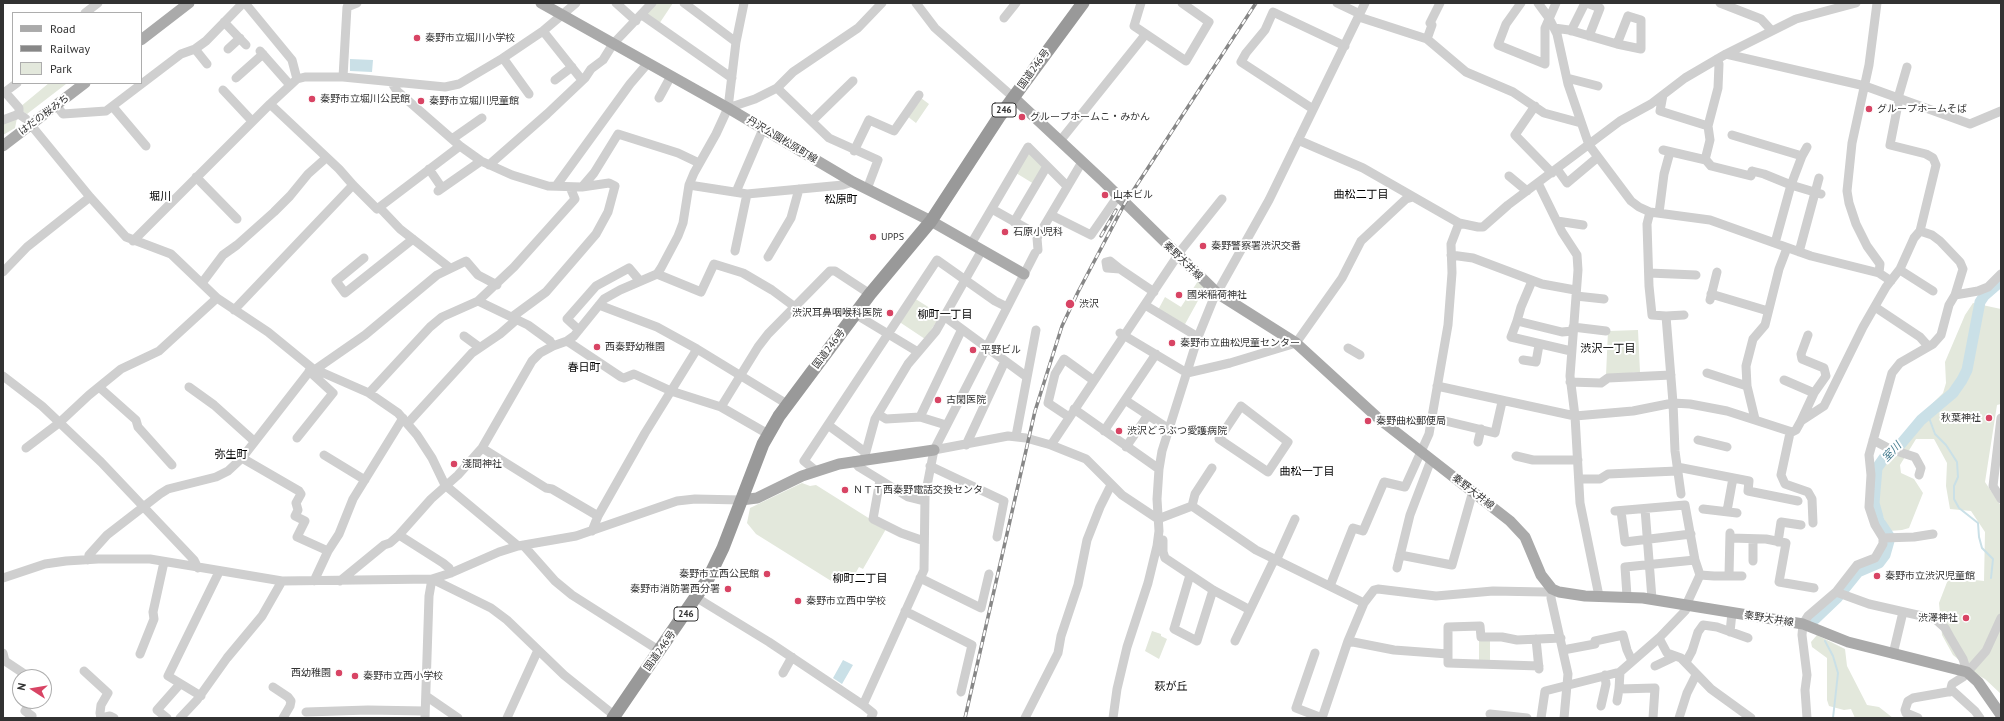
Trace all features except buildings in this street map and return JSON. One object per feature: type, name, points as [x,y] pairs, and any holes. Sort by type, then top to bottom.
[{"type":"highway","name":"国道246号","points":[[614,717],[697,598],[720,554],[768,434],[787,404],[870,294],[931,221],[1014,97],[1083,3]]},
{"type":"main road","points":[[142,39],[189,3]]},
{"type":"main road","name":"丹沢公園松原町線","points":[[541,3],[728,108],[853,182],[931,221],[1024,274]]},
{"type":"main road","name":"はだの桜みち","points":[[3,146],[84,84]]},
{"type":"main road","name":"秦野大井線","points":[[1014,97],[1217,293],[1296,343],[1378,418],[1510,521],[1525,537],[1541,575],[1552,589],[1570,594],[1627,596],[1652,599],[1803,624],[1848,642],[1967,672]]},
{"type":"main road","points":[[741,500],[757,498],[816,471],[861,457],[934,450]]},
{"type":"main road","points":[[1967,672],[1978,682],[2001,715]]},
{"type":"street","points":[[85,12],[98,3]]},
{"type":"street","points":[[56,106],[63,114],[106,111],[181,54],[195,49],[244,3],[292,60],[294,82]]},
{"type":"street","points":[[343,77],[347,7],[357,3]]},
{"type":"street","points":[[133,241],[252,121],[294,82],[305,77],[343,77],[454,86],[469,79],[503,58],[543,31],[576,3]]},
{"type":"street","points":[[616,3],[732,78]]},
{"type":"street","points":[[429,169],[440,190],[485,163],[547,114],[582,80],[591,69],[603,60],[613,44],[652,3]]},
{"type":"street","points":[[684,3],[736,42]]},
{"type":"street","points":[[340,581],[355,567],[399,535],[445,485],[458,475],[482,448],[532,361],[540,353],[567,341],[579,330],[602,302],[640,281],[657,274],[678,236],[683,223],[689,185],[728,108],[736,42],[744,3]]},
{"type":"street","points":[[728,108],[755,100],[777,88],[793,72],[858,28],[882,3]]},
{"type":"street","points":[[916,3],[935,28],[1014,97]]},
{"type":"street","points":[[1004,18],[1016,3]]},
{"type":"street","points":[[1141,3],[1134,26],[1145,35],[1186,61],[1209,22],[1182,3]]},
{"type":"street","points":[[1337,3],[1359,16],[1427,39],[1466,72],[1513,92],[1544,112],[1581,123]]},
{"type":"street","points":[[1113,718],[1117,689],[1150,575],[1159,531],[1159,469],[1169,429],[1198,337],[1217,293],[1269,200],[1365,3]]},
{"type":"street","points":[[1427,39],[1432,25],[1430,23],[1440,3]]},
{"type":"street","points":[[1521,3],[1506,24],[1498,45],[1545,64],[1545,28],[1556,3]]},
{"type":"street","points":[[1538,3],[1554,28],[1567,78],[1589,145],[1631,201],[1639,207],[1654,213],[1710,220],[1799,252],[1879,273],[1891,281]]},
{"type":"street","points":[[1571,31],[1586,3],[1600,8],[1589,36]]},
{"type":"street","points":[[1298,140],[1363,168],[1459,223],[1478,228],[1483,227],[1508,205],[1620,121],[1651,104],[1685,78],[1771,30],[1796,19],[1856,3]]},
{"type":"street","points":[[1877,3],[1874,34],[1865,86],[1852,143],[1847,191],[1849,204],[1856,224],[1867,246],[1880,264],[1879,273]]},
{"type":"street","points":[[1723,4],[1760,19],[1771,30]]},
{"type":"street","points":[[1313,109],[1241,62],[1246,53],[1265,30],[1273,12],[1345,46]]},
{"type":"street","points":[[224,22],[243,42],[228,49]]},
{"type":"street","points":[[1554,28],[1571,31],[1617,44]]},
{"type":"street","points":[[543,31],[582,80]]},
{"type":"street","points":[[1060,141],[1145,35]]},
{"type":"street","points":[[195,49],[207,64]]},
{"type":"street","points":[[241,76],[261,53],[294,82]]},
{"type":"street","points":[[1726,54],[1865,86],[1970,124],[2001,111]]},
{"type":"street","points":[[503,58],[529,94]]},
{"type":"street","points":[[1705,160],[1710,140],[1708,126],[1718,88],[1719,64],[1717,59]]},
{"type":"street","points":[[556,186],[630,84],[648,63]]},
{"type":"street","points":[[1801,421],[1824,406],[1875,307],[1891,281],[1900,270],[1914,238],[1920,231],[1936,165],[1933,158],[1926,154],[1890,145],[1907,67]]},
{"type":"street","points":[[555,80],[572,68]]},
{"type":"street","points":[[659,98],[671,76]]},
{"type":"street","points":[[1567,78],[1598,86]]},
{"type":"street","points":[[812,121],[853,81]]},
{"type":"street","points":[[314,581],[328,551],[339,534],[353,499],[364,480],[405,421],[479,347],[500,334],[514,318],[546,292],[601,227],[610,206],[615,186],[609,183],[582,187],[556,186],[524,179],[485,163],[460,146],[397,91],[392,82]]},
{"type":"street","points":[[16,84],[5,92],[19,108],[19,114]]},
{"type":"street","points":[[777,88],[829,138],[878,160],[867,189]]},
{"type":"street","points":[[223,90],[252,121]]},
{"type":"street","points":[[854,150],[869,120],[894,131],[919,95]]},
{"type":"street","points":[[1663,95],[1660,111],[1708,126]]},
{"type":"street","points":[[270,104],[339,169],[352,185],[375,208],[380,208],[400,229],[450,268]]},
{"type":"street","points":[[1535,106],[1515,135],[1567,183],[1598,157]]},
{"type":"street","points":[[113,107],[146,146]]},
{"type":"street","points":[[3,120],[19,114]]},
{"type":"street","points":[[19,114],[26,119],[90,197],[126,237],[133,241],[171,254],[217,298],[268,332],[312,369],[333,393],[297,438]]},
{"type":"street","points":[[452,139],[482,118]]},
{"type":"street","points":[[736,192],[763,129]]},
{"type":"street","points":[[582,187],[594,173],[618,134],[671,151],[699,163]]},
{"type":"street","points":[[1732,135],[1802,156]]},
{"type":"street","points":[[380,208],[460,146]]},
{"type":"street","points":[[971,244],[1028,147],[1068,186]]},
{"type":"street","points":[[1775,243],[1791,185],[1807,147]]},
{"type":"street","points":[[1684,315],[1652,316],[1648,224],[1654,213],[1664,174],[1666,151],[1705,160],[1711,166],[1751,176],[1752,171],[1818,193]]},
{"type":"street","points":[[202,283],[224,255],[274,212],[308,174],[326,158]]},
{"type":"street","points":[[863,706],[924,566],[924,502],[934,450],[1036,251],[1038,236],[1082,162]]},
{"type":"street","points":[[1014,222],[1046,166]]},
{"type":"street","points":[[1509,176],[1527,191]]},
{"type":"street","points":[[196,177],[238,219]]},
{"type":"street","points":[[1799,252],[1818,193],[1819,178]]},
{"type":"street","points":[[689,185],[747,194],[844,185],[853,182]]},
{"type":"street","points":[[1538,183],[1557,222],[1577,255],[1578,270],[1571,351],[1570,382],[1575,416],[1579,479],[1584,524],[1599,596]]},
{"type":"street","points":[[234,310],[352,185]]},
{"type":"street","points":[[369,394],[430,327],[442,317],[478,301],[497,285],[575,199],[570,187]]},
{"type":"street","points":[[768,253],[790,218],[799,189]]},
{"type":"street","points":[[735,251],[747,194]]},
{"type":"street","points":[[1051,215],[1091,235],[1118,196]]},
{"type":"street","points":[[3,272],[27,247],[90,197]]},
{"type":"street","points":[[1122,334],[1187,373],[1230,363],[1296,343],[1342,278],[1361,241],[1406,199],[1413,197]]},
{"type":"street","points":[[1050,445],[1122,334],[1145,305],[1178,256],[1222,199]]},
{"type":"street","points":[[992,209],[1038,236]]},
{"type":"street","points":[[1557,222],[1583,225]]},
{"type":"street","points":[[1330,586],[1353,528],[1364,531],[1384,482],[1405,487],[1429,434],[1448,325],[1453,235],[1459,223]]},
{"type":"street","points":[[1887,538],[1875,525],[1869,507],[1871,475],[1869,455],[1873,440],[1892,373],[1900,363],[1936,341],[1944,331],[1950,305],[1955,295],[1963,269],[1962,265],[1940,241],[1932,235],[1920,231]]},
{"type":"street","points":[[364,258],[336,281],[345,293],[413,239]]},
{"type":"street","points":[[1755,419],[1747,386],[1746,366],[1753,339],[1765,325],[1787,248]]},
{"type":"street","points":[[924,502],[908,497],[859,467],[861,457],[878,414],[908,364],[935,332],[982,250]]},
{"type":"street","points":[[1451,255],[1473,258],[1532,280],[1576,293],[1604,299]]},
{"type":"street","points":[[88,560],[89,555],[107,535],[142,507],[168,489],[216,477],[228,472],[242,458],[312,369],[365,335],[427,283],[450,268],[466,260],[478,275],[497,285]]},
{"type":"street","points":[[816,471],[804,461],[937,260],[995,301],[1007,307]]},
{"type":"street","points":[[657,274],[701,292],[714,264],[743,273],[772,290],[796,307]]},
{"type":"street","points":[[579,330],[567,319],[596,286],[629,268],[640,281]]},
{"type":"street","points":[[1120,269],[1154,292]]},
{"type":"street","points":[[721,407],[758,347],[768,334],[830,271],[835,270],[870,294]]},
{"type":"street","points":[[1900,270],[1933,290]]},
{"type":"street","points":[[1649,272],[1696,275]]},
{"type":"street","points":[[1718,272],[1710,297],[1768,311]]},
{"type":"street","points":[[1955,295],[1978,291],[1988,287],[2001,274]]},
{"type":"street","points":[[1532,280],[1511,337],[1539,345],[1571,351]]},
{"type":"street","points":[[596,286],[602,302],[657,327],[697,349],[787,404]]},
{"type":"street","points":[[26,448],[59,423],[98,387],[121,369],[159,351],[217,298]]},
{"type":"street","points":[[478,301],[528,325],[553,346]]},
{"type":"street","points":[[1145,305],[1198,337]]},
{"type":"street","points":[[1875,307],[1920,337],[1928,346]]},
{"type":"street","points":[[855,314],[918,352]]},
{"type":"street","points":[[944,316],[1027,377]]},
{"type":"street","points":[[1666,316],[1675,451],[1681,494]]},
{"type":"street","points":[[1517,321],[1544,323],[1562,332],[1573,329],[1606,331]]},
{"type":"street","points":[[920,417],[962,329]]},
{"type":"street","points":[[1016,436],[1036,330]]},
{"type":"street","points":[[1437,386],[1502,402],[1575,416],[1633,411],[1673,403],[1709,406],[1755,419],[1790,433],[1796,430],[1814,393],[1826,376],[1824,368],[1802,359],[1800,348],[1808,335]]},
{"type":"street","points":[[464,336],[479,347]]},
{"type":"street","points":[[567,341],[621,377],[624,378],[634,374],[671,392],[721,407],[768,434]]},
{"type":"street","points":[[1523,360],[1536,362],[1539,345]]},
{"type":"street","points":[[1348,348],[1360,355]]},
{"type":"street","points":[[592,531],[598,516],[697,349]]},
{"type":"street","points":[[1104,431],[1156,354]]},
{"type":"street","points":[[1093,380],[1064,359],[1055,374],[1048,403],[1071,413],[1104,431],[1159,469]]},
{"type":"street","points":[[966,445],[1005,361]]},
{"type":"street","points":[[312,369],[369,394],[405,421],[432,458],[445,485],[521,546],[555,581],[572,595],[660,651]]},
{"type":"street","points":[[1707,373],[1747,386]]},
{"type":"street","points":[[1570,382],[1601,383],[1608,378],[1671,375]]},
{"type":"street","points":[[3,376],[42,406],[101,462],[142,507],[194,560],[198,568]]},
{"type":"street","points":[[1784,380],[1814,393]]},
{"type":"street","points":[[98,387],[136,420],[138,427],[172,465]]},
{"type":"street","points":[[189,387],[214,406],[254,441]]},
{"type":"street","points":[[1125,400],[1169,429]]},
{"type":"street","points":[[1433,418],[1495,433],[1502,402]]},
{"type":"street","points":[[1241,406],[1288,442],[1268,472],[1220,439],[1241,406]]},
{"type":"street","points":[[878,414],[886,419],[920,417],[946,425]]},
{"type":"street","points":[[1126,447],[1148,415]]},
{"type":"street","points":[[2001,418],[1993,486],[2001,499]]},
{"type":"street","points":[[828,425],[861,457]]},
{"type":"street","points":[[1478,442],[1481,429]]},
{"type":"street","points":[[1790,433],[1781,475],[1785,484],[1808,492],[1812,499],[1813,523]]},
{"type":"street","points":[[934,450],[1016,436],[1050,445],[1086,459],[1111,485],[1133,503],[1158,519]]},
{"type":"street","points":[[1698,440],[1727,447]]},
{"type":"street","points":[[1873,440],[1894,451],[1915,457],[1921,468],[1919,475]]},
{"type":"street","points":[[482,448],[546,488],[552,489],[598,516]]},
{"type":"street","points":[[324,455],[364,480]]},
{"type":"street","points":[[1516,456],[1533,460],[1578,460]]},
{"type":"street","points":[[242,458],[301,494],[296,503],[298,510],[295,516],[305,521],[297,537],[328,551]]},
{"type":"street","points":[[1397,568],[1410,514],[1432,460]]},
{"type":"street","points":[[930,466],[1004,501],[997,537]]},
{"type":"street","points":[[1192,506],[1195,494],[1212,468]]},
{"type":"street","points":[[1579,479],[1600,478],[1608,474],[1677,469],[1750,481],[1748,491],[1794,501],[1793,486]]},
{"type":"street","points":[[1727,511],[1733,478]]},
{"type":"street","points":[[880,480],[874,519],[901,534],[924,541]]},
{"type":"street","points":[[1025,718],[1058,653],[1061,636],[1078,585],[1088,540],[1100,506],[1111,485]]},
{"type":"street","points":[[1400,555],[1452,565],[1474,492]]},
{"type":"street","points":[[3,578],[45,564],[66,560],[150,560],[282,581],[432,579],[451,573],[499,552],[521,546],[576,536],[677,501],[695,499],[741,500]]},
{"type":"street","points":[[1541,718],[1545,691],[1620,672],[1659,638],[1681,616],[1688,606],[1688,601],[1700,574],[1685,505],[1618,511],[1625,542],[1691,534]]},
{"type":"street","points":[[1158,519],[1192,506]]},
{"type":"street","points":[[1192,506],[1214,522],[1275,560],[1364,603]]},
{"type":"street","points":[[1645,509],[1651,564],[1652,599]]},
{"type":"street","points":[[1703,509],[1737,513]]},
{"type":"street","points":[[1235,641],[1295,519]]},
{"type":"street","points":[[1778,542],[1781,522],[1801,525]]},
{"type":"street","points":[[1159,531],[1164,532],[1162,552],[1165,558],[1212,590],[1250,610]]},
{"type":"street","points":[[1887,538],[1933,534]]},
{"type":"street","points":[[399,535],[443,563],[449,568],[451,573]]},
{"type":"street","points":[[1729,575],[1730,535],[1786,543],[1776,581],[1814,588]]},
{"type":"street","points":[[1807,718],[1805,690],[1808,675],[1802,635],[1803,624],[1808,616],[1840,593],[1857,565],[1870,561],[1879,554],[1887,538]]},
{"type":"street","points":[[1753,539],[1753,561]]},
{"type":"street","points":[[1627,596],[1625,567],[1696,560]]},
{"type":"street","points":[[140,654],[154,619],[153,612],[164,562]]},
{"type":"street","points":[[200,696],[168,676],[219,572]]},
{"type":"street","points":[[920,578],[981,608],[989,574]]},
{"type":"street","points":[[1700,574],[1714,576],[1742,576]]},
{"type":"street","points":[[1190,576],[1174,629],[1197,641],[1212,590]]},
{"type":"street","points":[[432,579],[491,608],[507,620],[564,676],[614,717]]},
{"type":"street","points":[[306,712],[368,710],[425,715],[429,596],[432,579]]},
{"type":"street","points":[[185,716],[227,658],[262,616],[282,581]]},
{"type":"street","points":[[1315,653],[1296,708],[1322,718],[1348,641],[1364,603],[1374,590],[1378,589],[1436,596],[1493,591],[1545,592],[1552,589],[1551,598],[1561,638],[1568,685],[1564,718]]},
{"type":"street","points":[[1840,593],[1869,604],[1939,622],[1945,628],[1963,659],[1967,672]]},
{"type":"street","points":[[697,598],[792,657],[874,713],[871,718]]},
{"type":"street","points":[[905,611],[972,645],[961,692]]},
{"type":"street","points":[[1893,654],[1903,612]]},
{"type":"street","points":[[1730,632],[1732,613]]},
{"type":"street","points":[[1950,692],[1952,684],[1967,672],[1986,651],[2001,618]]},
{"type":"street","points":[[1686,662],[1692,651],[1698,632],[1703,625],[1717,627],[1748,638]]},
{"type":"street","points":[[1536,639],[1539,667],[1448,663],[1448,627],[1480,626],[1481,637],[1536,639],[1561,638]]},
{"type":"street","points":[[1563,650],[1594,644],[1595,641],[1623,635],[1626,650],[1632,661]]},
{"type":"street","points":[[1659,638],[1667,653],[1686,662],[1711,690],[1751,718]]},
{"type":"street","points":[[1348,641],[1394,650],[1448,654]]},
{"type":"street","points":[[507,718],[538,650]]},
{"type":"street","points":[[3,653],[5,660],[18,669]]},
{"type":"street","points":[[783,673],[792,657]]},
{"type":"street","points":[[1655,666],[1674,657]]},
{"type":"street","points":[[84,671],[108,693],[101,705],[101,718],[110,716],[114,718]]},
{"type":"street","points":[[1616,701],[1619,689],[1620,672]]},
{"type":"street","points":[[1600,706],[1606,684],[1605,675]]},
{"type":"street","points":[[1679,718],[1687,693],[1696,675]]},
{"type":"street","points":[[168,718],[157,710],[180,684]]},
{"type":"street","points":[[273,687],[288,697],[291,701],[290,706],[282,718]]},
{"type":"street","points":[[1619,689],[1643,692],[1655,688],[1655,716]]},
{"type":"street","points":[[1918,718],[1906,713],[1905,710],[1908,701],[1913,698],[1953,691],[1976,711],[1980,718]]},
{"type":"street","points":[[426,696],[458,718]]},
{"type":"street","points":[[26,709],[25,711],[32,716],[31,718]]},
{"type":"street","points":[[1490,714],[1527,718]]},
{"type":"green space","points":[[655,3],[673,3],[659,24],[646,15]]},
{"type":"green space","points":[[48,84],[66,84],[27,114],[21,110],[20,107]]},
{"type":"green space","points":[[921,98],[929,104],[916,123],[907,116]]},
{"type":"green space","points":[[17,118],[15,128],[3,135],[3,123]]},
{"type":"green space","points":[[1029,153],[1043,166],[1034,184],[1016,173]]},
{"type":"green space","points":[[1198,281],[1205,288],[1184,326],[1158,310],[1165,297],[1181,307]]},
{"type":"green space","points":[[914,298],[941,315],[925,339],[898,321]]},
{"type":"green space","points":[[1973,303],[2001,309],[2001,404],[1997,405],[1985,482],[2001,506],[2001,694],[1985,679],[1976,674],[1953,655],[1942,635],[1939,603],[1949,577],[1984,581],[1985,532],[1971,511],[1950,509],[1946,486],[1947,463],[1934,439],[1916,439],[1900,465],[1901,473],[1914,479],[1923,493],[1909,528],[1889,531],[1878,504],[1882,469],[1885,463],[1914,436],[1928,408],[1943,393],[1946,383],[1945,362],[1965,315]]},
{"type":"green space","points":[[1638,330],[1640,372],[1606,375],[1608,331]]},
{"type":"green space","points":[[802,483],[810,486],[816,485],[886,529],[863,569],[859,567],[851,581],[836,584],[756,534],[747,523],[750,508]]},
{"type":"green space","points":[[1152,631],[1161,634],[1161,636],[1167,639],[1159,659],[1145,651]]},
{"type":"green space","points":[[1817,635],[1845,649],[1847,666],[1867,705],[1879,707],[1893,718],[1855,718],[1851,709],[1844,710],[1829,706],[1827,700],[1827,658],[1812,647],[1811,642]]},
{"type":"green space","points":[[1479,639],[1490,639],[1490,661],[1479,660]]},
{"type":"water","points":[[350,59],[373,60],[372,72],[350,71]]},
{"type":"water","points":[[843,660],[853,665],[842,684],[833,678]]},
{"type":"waterway","name":"室川","points":[[1815,619],[1837,598],[1858,572],[1879,563],[1885,555],[1889,536],[1879,521],[1874,503],[1877,468],[1884,458],[1900,445],[1921,420],[1953,393],[1962,380],[1967,370],[1980,302],[1984,296],[2001,281]]},
{"type":"waterway","points":[[1928,415],[1935,434],[1946,445],[1957,462],[1958,477],[1954,486],[1954,499],[1959,508],[1978,523],[1979,537],[1982,548],[1993,559],[1991,578]]},
{"type":"waterway","name":"室川","points":[[1825,641],[1833,656],[1838,673],[1833,718]]},
{"type":"railway","points":[[965,718],[1035,411],[1062,326],[1078,292],[1125,203],[1256,3]]},
{"type":"railway","points":[[1101,236],[1116,210]]},
{"type":"place","name":"秦野市立堀川小学校","points":[[417,38]]},
{"type":"place","name":"秦野市立堀川公民館","points":[[312,99]]},
{"type":"place","name":"秦野市立堀川児童館","points":[[421,101]]},
{"type":"place","name":"グループホームそば","points":[[1869,109]]},
{"type":"place","name":"グループホームこ・みかん","points":[[1022,117]]},
{"type":"place","name":"山本ビル","points":[[1105,195]]},
{"type":"place","name":"石原小児科","points":[[1005,232]]},
{"type":"place","name":"UPPS","points":[[873,237]]},
{"type":"place","name":"秦野警察署渋沢交番","points":[[1203,246]]},
{"type":"place","name":"國栄稲荷神社","points":[[1179,295]]},
{"type":"place","name":"渋沢","points":[[1070,304]]},
{"type":"place","name":"渋沢耳鼻咽喉科医院","points":[[890,313]]},
{"type":"place","name":"秦野市立曲松児童センター","points":[[1172,343]]},
{"type":"place","name":"西秦野幼稚園","points":[[597,347]]},
{"type":"place","name":"平野ビル","points":[[973,350]]},
{"type":"place","name":"古閑医院","points":[[938,400]]},
{"type":"place","name":"秋葉神社","points":[[1989,418]]},
{"type":"place","name":"秦野曲松郵便局","points":[[1368,421]]},
{"type":"place","name":"渋沢どうぶつ愛護病院","points":[[1119,431]]},
{"type":"place","name":"淺間神社","points":[[454,464]]},
{"type":"place","name":"ＮＴＴ西秦野電話交換センタ","points":[[845,490]]},
{"type":"place","name":"秦野市立西公民館","points":[[767,574]]},
{"type":"place","name":"秦野市立渋沢児童館","points":[[1877,576]]},
{"type":"place","name":"秦野市消防署西分署","points":[[728,589]]},
{"type":"place","name":"秦野市立西中学校","points":[[798,601]]},
{"type":"place","name":"渋澤神社","points":[[1966,618]]},
{"type":"place","name":"西幼稚園","points":[[339,673]]},
{"type":"place","name":"秦野市立西小学校","points":[[355,676]]},
{"type":"district","name":"曲松二丁目","points":[[1361,195]]},
{"type":"district","name":"堀川","points":[[160,197]]},
{"type":"district","name":"松原町","points":[[841,200]]},
{"type":"district","name":"柳町一丁目","points":[[945,315]]},
{"type":"district","name":"渋沢一丁目","points":[[1608,349]]},
{"type":"district","name":"春日町","points":[[584,368]]},
{"type":"district","name":"弥生町","points":[[231,455]]},
{"type":"district","name":"曲松一丁目","points":[[1307,472]]},
{"type":"district","name":"柳町二丁目","points":[[860,579]]},
{"type":"district","name":"萩が丘","points":[[1171,687]]}]
